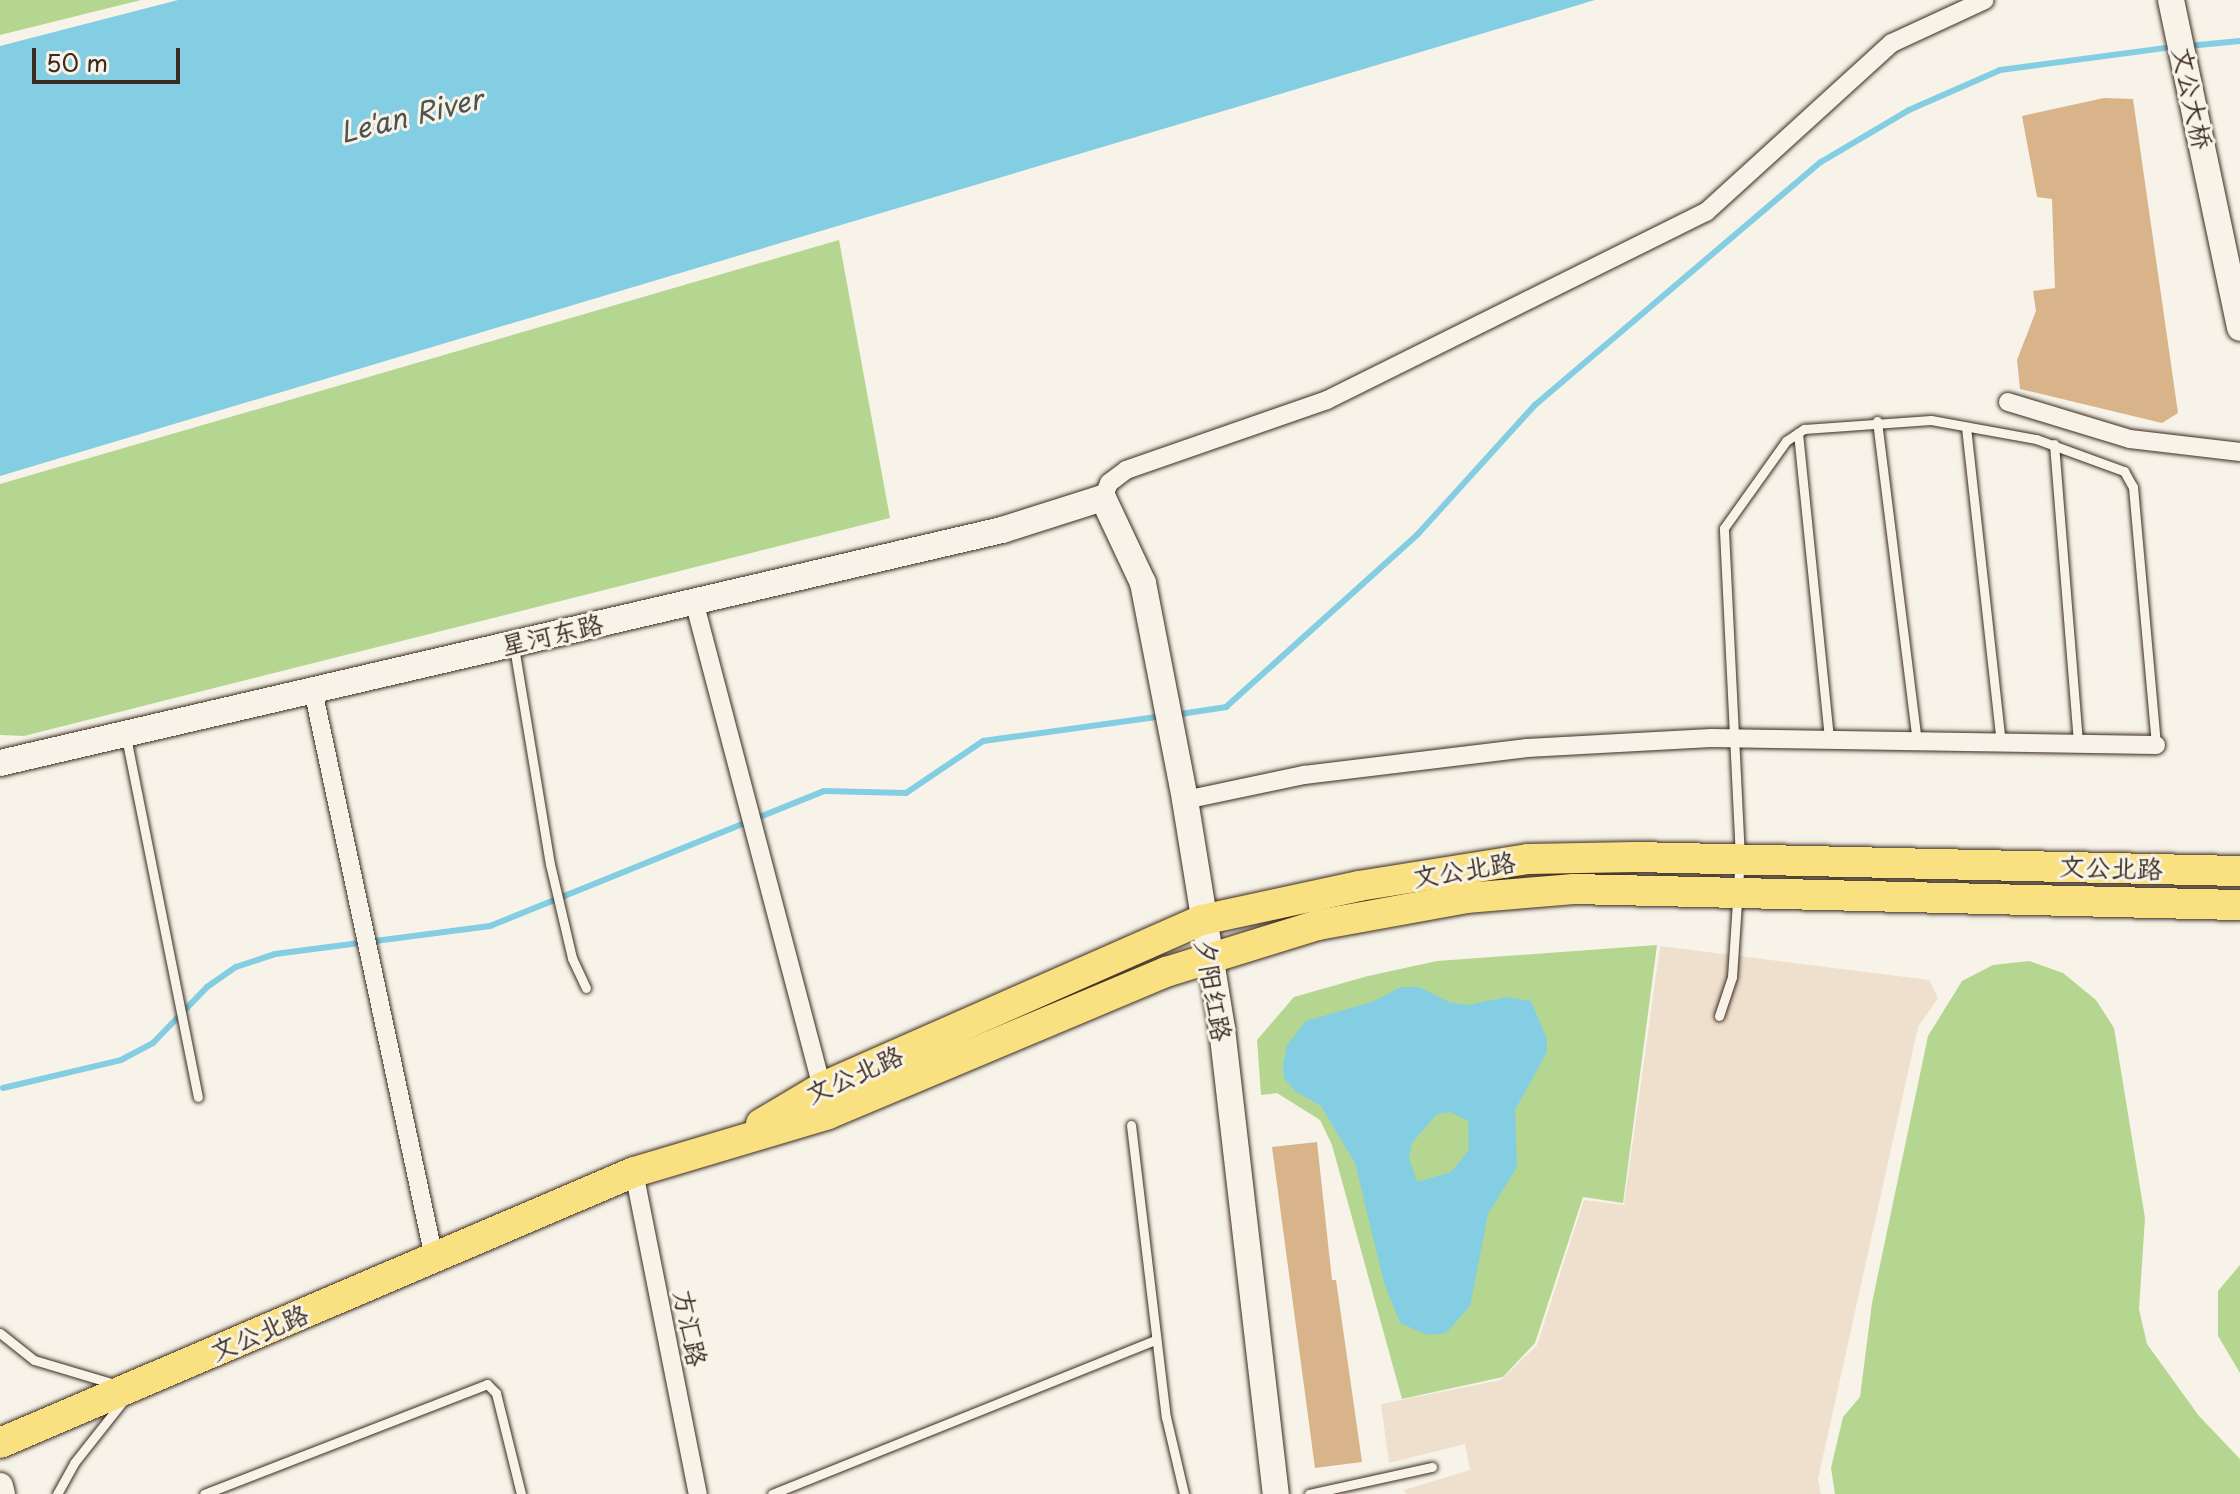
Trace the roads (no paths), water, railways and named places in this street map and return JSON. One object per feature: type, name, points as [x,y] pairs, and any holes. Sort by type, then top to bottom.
[{"type":"main road","name":"文公北路","points":[[0,1443],[634,1172],[742,1138],[1202,920],[1359,886],[1528,859],[1740,858],[2240,871]]},
{"type":"main road","name":"文公北路","points":[[825,1100],[1207,957],[1318,925],[1466,898],[1574,889],[2240,905]]},
{"type":"street","points":[[1103,498],[1109,483],[1126,470],[1327,400],[1706,212],[1892,43],[1985,0]]},
{"type":"street","name":"文公大桥","points":[[2171,0],[2215,196],[2240,328]]},
{"type":"street","points":[[2008,402],[2130,439],[2240,452]]},
{"type":"street","name":"星河东路","points":[[0,763],[1002,530],[1103,498]]},
{"type":"street","name":"夕阳红路","points":[[1103,498],[1143,583],[1168,702],[1207,957],[1222,1029],[1276,1494]]},
{"type":"street","points":[[694,601],[825,1100]]},
{"type":"street","points":[[313,690],[434,1258]]},
{"type":"street","points":[[1185,800],[1304,775],[1527,748],[1736,739],[1829,743],[2156,745]]},
{"type":"street","name":"方汇路","points":[[634,1172],[698,1494]]},
{"type":"street","points":[[0,1486],[2,1494]]},
{"type":"lane","points":[[1719,1016],[1732,977],[1740,858],[1724,528],[1751,486],[1798,433],[1877,421],[1931,420],[2054,444],[2124,471],[2133,487],[2156,745]]},
{"type":"lane","points":[[1877,421],[1917,743]]},
{"type":"lane","points":[[1966,427],[2001,744]]},
{"type":"lane","points":[[1798,433],[1829,743]]},
{"type":"lane","points":[[2054,444],[2078,744]]},
{"type":"lane","points":[[514,643],[555,886],[586,988]]},
{"type":"lane","points":[[125,733],[198,1097]]},
{"type":"lane","points":[[1131,1125],[1156,1340],[1184,1494]]},
{"type":"lane","points":[[0,1333],[34,1360],[74,1375],[101,1383],[139,1384]]},
{"type":"lane","points":[[772,1494],[1156,1340]]},
{"type":"lane","points":[[57,1494],[98,1429],[139,1384]]},
{"type":"lane","points":[[204,1494],[487,1384],[496,1393],[521,1494]]},
{"type":"lane","points":[[1309,1494],[1432,1467]]},
{"type":"water","name":"Le'an River","points":[[178,0],[1595,0],[0,476],[0,46]]},
{"type":"water","points":[[1401,987],[1419,987],[1449,1002],[1468,1005],[1507,997],[1531,1001],[1547,1039],[1547,1052],[1515,1110],[1517,1167],[1488,1214],[1470,1306],[1446,1333],[1428,1335],[1400,1323],[1384,1283],[1355,1163],[1321,1106],[1295,1091],[1284,1078],[1287,1045],[1306,1021],[1372,1002]],"holes":[[[1450,1112],[1468,1121],[1469,1150],[1451,1172],[1417,1182],[1409,1158],[1412,1143],[1437,1114]]]},
{"type":"waterway","points":[[2188,46],[2240,41]]},
{"type":"waterway","points":[[1174,715],[1226,707],[1417,535],[1535,405],[1821,162],[1909,110],[2000,70],[2173,47]]},
{"type":"waterway","points":[[3,1088],[121,1060],[153,1043],[207,987],[236,967],[275,954],[490,926],[824,791],[906,793],[983,741],[1163,716]]}]
